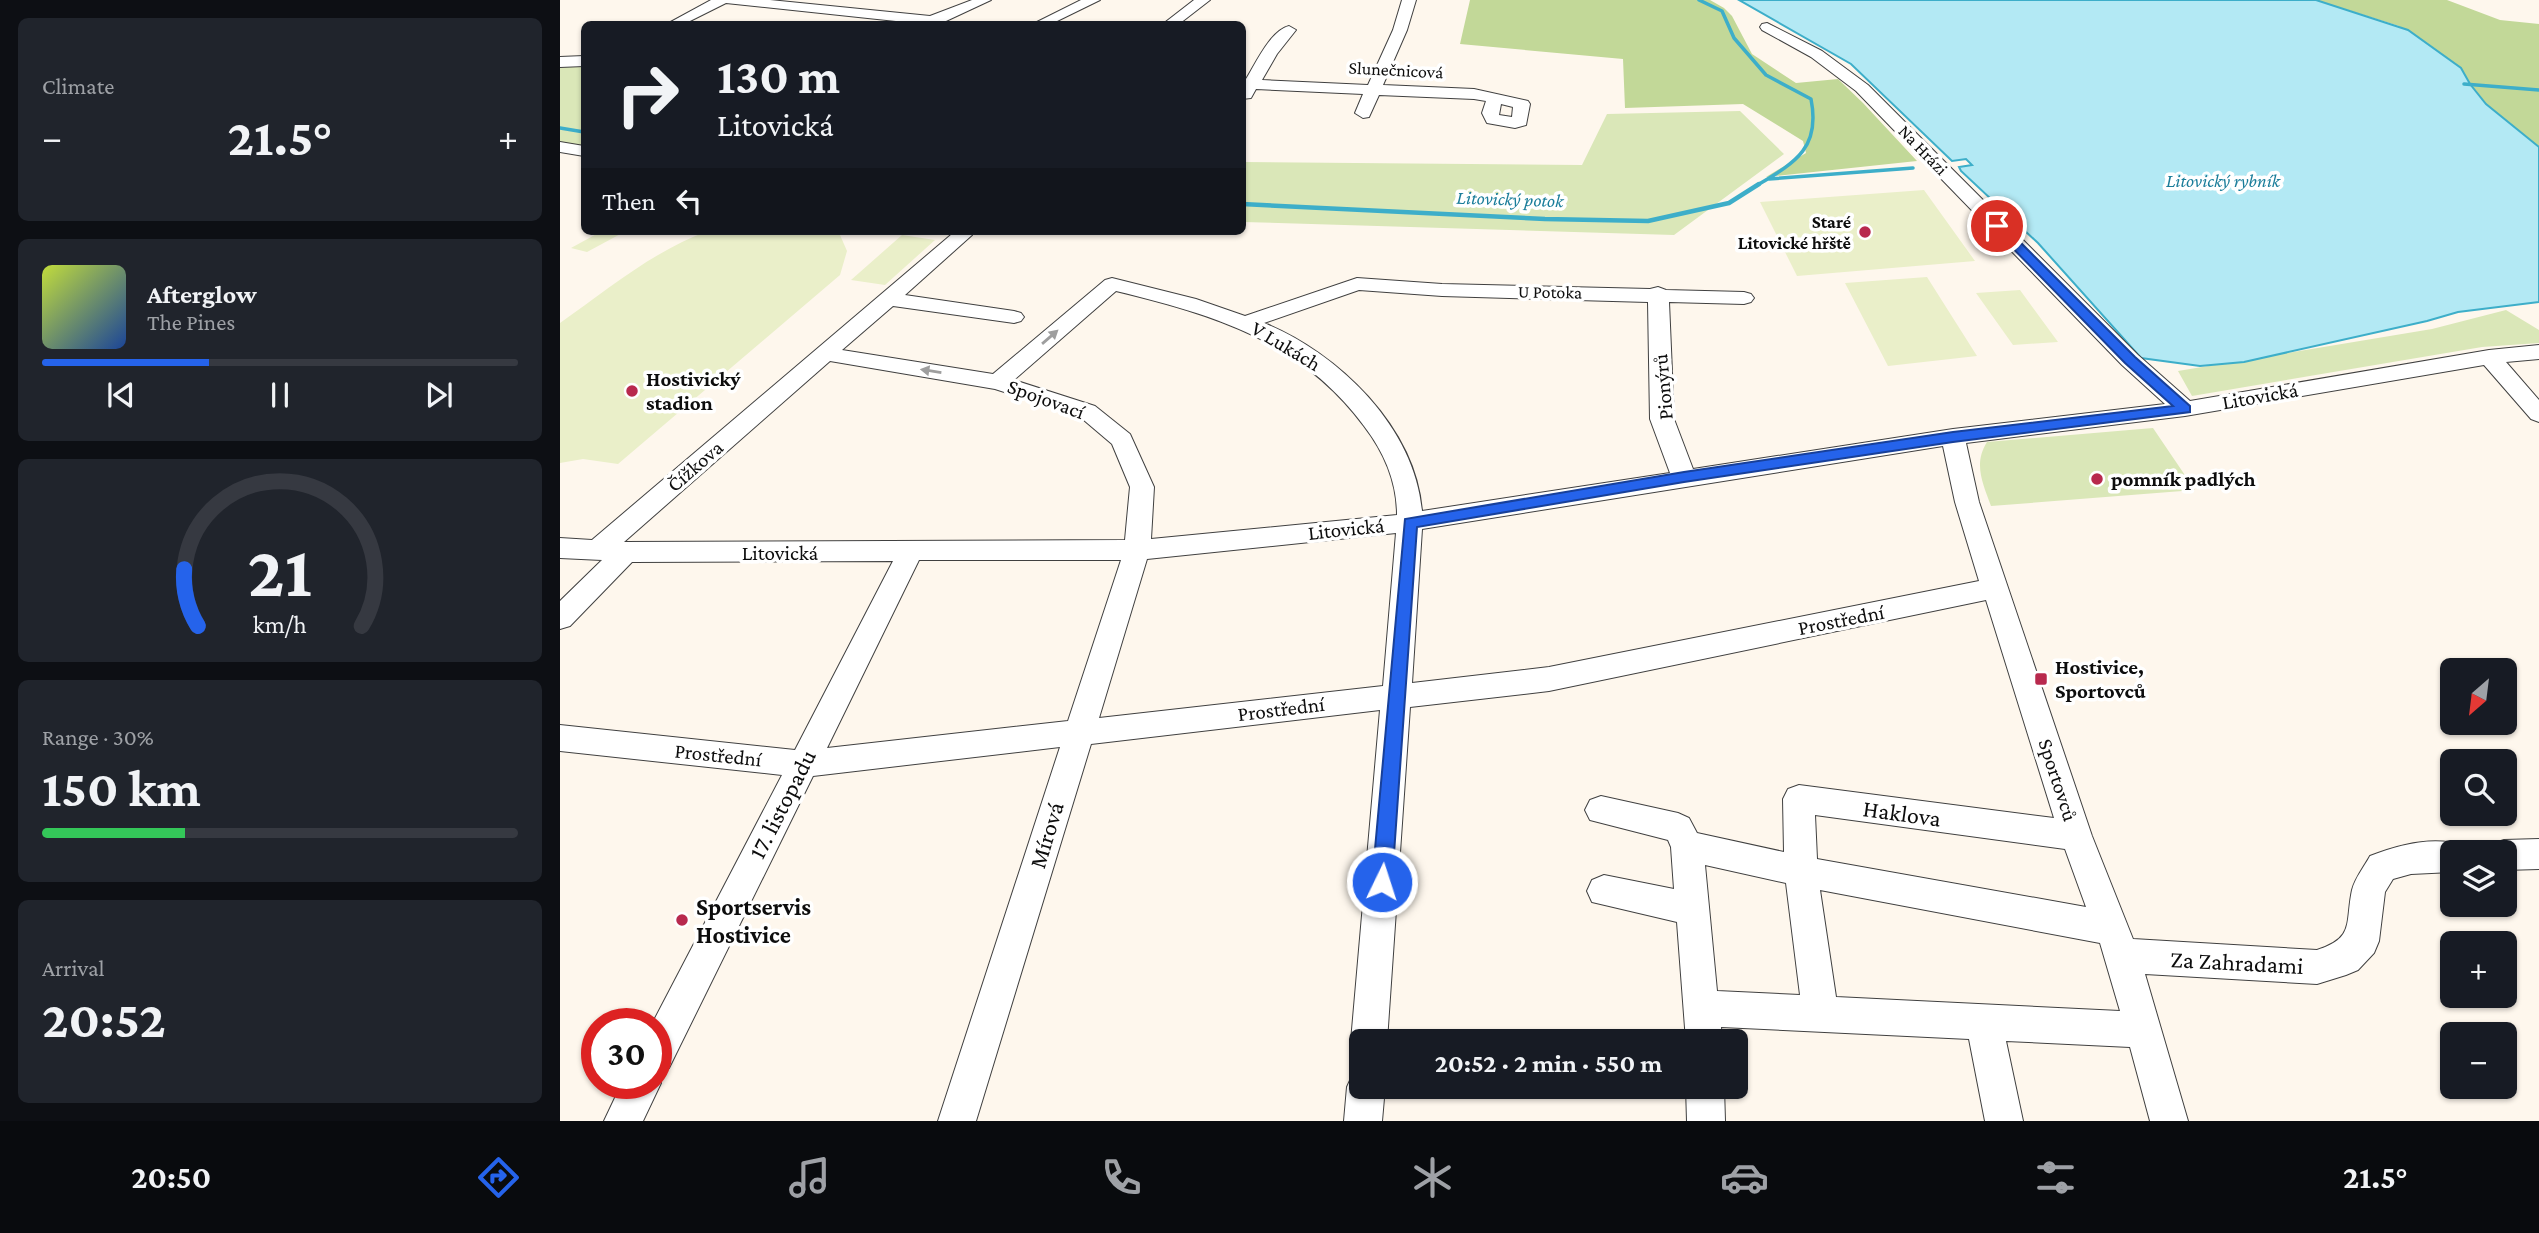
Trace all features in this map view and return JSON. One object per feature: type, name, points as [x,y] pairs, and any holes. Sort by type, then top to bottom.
[{"type":"street","points":[[680,21],[722,0]]},
{"type":"street","points":[[729,0],[917,21]]},
{"type":"street","points":[[839,13],[870,0]]},
{"type":"street","points":[[941,21],[984,0]]},
{"type":"street","points":[[1047,21],[1093,0]]},
{"type":"street","points":[[1174,21],[1203,0]]},
{"type":"street","points":[[1363,113],[1400,30],[1409,0]]},
{"type":"street","name":"Na Hrázi","points":[[1767,27],[1838,66],[2130,360],[2185,409]]},
{"type":"street","points":[[1247,84],[1289,30]]},
{"type":"street","points":[[560,62],[581,61]]},
{"type":"street","name":"Slunečnicová","points":[[1247,84],[1372,88],[1495,97],[1490,113],[1493,119],[1515,123]]},
{"type":"street","points":[[560,147],[581,150]]},
{"type":"street","name":"Čížkova","points":[[597,550],[960,235]]},
{"type":"street","name":"V Lukách","points":[[1112,284],[1208,307],[1247,322],[1316,361],[1362,401],[1395,454],[1409,491],[1410,523]]},
{"type":"street","name":"Spojovací","points":[[998,382],[1112,284]]},
{"type":"street","name":"U Potoka","points":[[1247,322],[1357,284],[1442,290],[1658,293],[1744,298]]},
{"type":"street","name":"Pionýrů","points":[[1658,293],[1662,419],[1684,477]]},
{"type":"street","points":[[888,299],[1014,317]]},
{"type":"street","name":"Litovická","points":[[560,548],[626,552],[910,553],[1137,550],[1410,523],[1684,477],[1953,437],[2185,409],[2490,357],[2539,352]]},
{"type":"street","points":[[825,354],[998,382]]},
{"type":"street","points":[[2490,357],[2539,414]]},
{"type":"street","name":"Spojovací","points":[[998,382],[1087,411],[1122,440],[1142,487],[1137,550]]},
{"type":"street","name":"Sportovců","points":[[1953,437],[1968,502],[2076,836],[2116,942],[2169,1121]]},
{"type":"street","points":[[1370,1029],[1410,523]]},
{"type":"street","name":"Mírová","points":[[957,1121],[1137,550]]},
{"type":"street","points":[[560,618],[626,552]]},
{"type":"street","name":"17. listopadu","points":[[672,1023],[910,553]]},
{"type":"street","name":"Prostřední","points":[[560,738],[802,764],[1549,679],[1996,588]]},
{"type":"street","name":"Haklova","points":[[1820,1014],[1801,871],[1799,799],[2076,836]]},
{"type":"street","points":[[1601,810],[1678,828],[1687,846],[1704,1025],[1820,1014],[2144,1030]]},
{"type":"street","points":[[1687,846],[2116,942]]},
{"type":"street","points":[[2517,855],[2539,854]]},
{"type":"street","name":"Za Zahradami","points":[[2116,942],[2317,967],[2346,958],[2362,941],[2369,888],[2382,867],[2411,859],[2440,858]]},
{"type":"street","points":[[1604,891],[1693,909]]},
{"type":"street","points":[[1984,1022],[2004,1121]]},
{"type":"street","points":[[624,1121],[634,1099]]},
{"type":"street","points":[[1363,1121],[1365,1099]]},
{"type":"street","points":[[1705,1099],[1706,1121]]},
{"type":"green space","points":[[1470,0],[1710,0],[1732,16],[1752,54],[1796,83],[1838,79],[1917,161],[1766,177],[1806,153],[1803,141],[1743,104],[1625,108],[1623,59],[1460,44]]},
{"type":"green space","points":[[2316,0],[2447,0],[2500,20],[2539,24],[2539,147],[2486,104],[2461,68],[2399,26]]},
{"type":"green space","points":[[581,66],[581,146],[560,143],[560,68]]},
{"type":"green space","points":[[1740,111],[1784,154],[1674,235],[1246,222],[1246,162],[1582,165],[1607,114]]},
{"type":"green space","name":"Staré Litovické hřště","points":[[1924,190],[1975,261],[1797,276],[1760,202]]},
{"type":"green space","points":[[595,235],[619,235],[587,252],[571,248]]},
{"type":"green space","name":"Hostivický stadion","points":[[698,235],[840,235],[847,251],[840,275],[618,464],[583,459],[560,463],[560,323],[649,260]]},
{"type":"green space","points":[[902,235],[935,240],[885,285],[851,280]]},
{"type":"green space","points":[[1927,277],[1977,356],[1888,366],[1845,283]]},
{"type":"green space","points":[[2020,290],[2058,342],[2013,345],[1976,293]]},
{"type":"green space","points":[[2506,310],[2539,330],[2539,343],[2482,347],[2192,396],[2178,371],[2432,329]]},
{"type":"green space","points":[[2153,428],[2195,490],[1991,506],[1980,466],[1987,442]]},
{"type":"water","name":"Litovický rybník","points":[[1739,0],[2316,0],[2408,30],[2461,68],[2486,104],[2539,147],[2539,302],[2458,312],[2244,362],[2200,366],[2141,358],[2038,243],[1961,171],[1959,167],[1972,165],[1966,159],[1952,161],[1851,64]]},
{"type":"waterway","name":"Litovický potok","points":[[1699,0],[1722,11],[1734,38],[1766,75],[1811,99],[1812,130],[1802,153],[1782,170],[1756,186]]},
{"type":"waterway","points":[[2464,84],[2539,90]]},
{"type":"waterway","name":"Litovický potok","points":[[560,128],[581,132]]},
{"type":"waterway","name":"Litovický potok","points":[[1769,179],[1913,168]]},
{"type":"waterway","name":"Litovický potok","points":[[1246,204],[1545,219],[1648,221],[1729,203],[1759,184]]},
{"type":"place","name":"Staré Litovické hřště","points":[[1865,232]]},
{"type":"place","name":"Hostivický stadion","points":[[632,391]]},
{"type":"place","name":"pomník padlých","points":[[2097,479]]},
{"type":"place","name":"Hostivice, Sportovců","points":[[2041,679]]},
{"type":"place","name":"Sportservis Hostivice","points":[[682,920]]},
{"type":"route","points":[[1382,882],[1410,523],[1684,477],[1953,437],[2185,409],[2130,360],[1997,226]]}]
